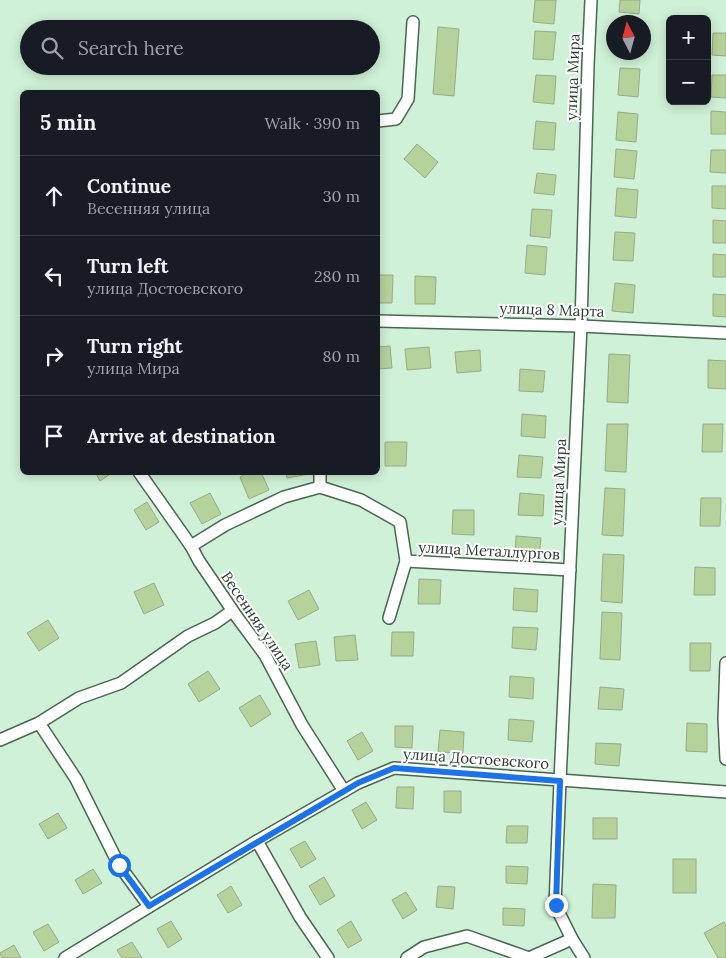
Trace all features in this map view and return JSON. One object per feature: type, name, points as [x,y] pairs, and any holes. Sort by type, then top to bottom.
[{"type":"street","name":"улица Мира","points":[[584,958],[572,939],[556,905],[560,781],[582,326],[591,0]]},
{"type":"street","points":[[380,121],[396,119],[408,99],[413,22]]},
{"type":"street","name":"улица 8 Марта","points":[[380,321],[582,326],[726,333]]},
{"type":"street","name":"Весенняя улица","points":[[140,475],[191,546],[198,561],[264,655],[302,725],[344,791]]},
{"type":"street","points":[[191,546],[225,525],[284,497],[320,487],[320,475]]},
{"type":"street","name":"улица Металлургов","points":[[320,487],[361,500],[400,522],[406,561],[570,570]]},
{"type":"street","points":[[389,618],[406,561]]},
{"type":"street","points":[[0,740],[39,723],[79,698],[121,683],[188,636],[215,623],[232,611]]},
{"type":"street","points":[[726,663],[724,719],[726,759]]},
{"type":"street","points":[[39,723],[76,779],[119,865],[149,906]]},
{"type":"street","name":"улица Достоевского","points":[[64,958],[344,791],[394,768],[726,792]]},
{"type":"street","points":[[257,842],[300,917],[328,958]]},
{"type":"street","points":[[407,958],[424,947],[466,936],[529,958],[572,939]]},
{"type":"building","points":[[535,0],[556,0],[554,24],[533,22]]},
{"type":"building","points":[[620,0],[640,0],[639,14],[619,12]]},
{"type":"building","points":[[438,27],[459,29],[454,96],[433,94]]},
{"type":"building","points":[[535,31],[556,32],[553,60],[533,59]]},
{"type":"building","points":[[713,33],[726,33],[726,56],[712,55]]},
{"type":"building","points":[[620,68],[640,69],[638,97],[618,95]]},
{"type":"building","points":[[536,75],[556,76],[554,104],[533,102]]},
{"type":"building","points":[[712,75],[726,75],[726,98],[711,97]]},
{"type":"building","points":[[711,111],[726,112],[726,134],[711,134]]},
{"type":"building","points":[[618,112],[638,114],[636,142],[616,140]]},
{"type":"building","points":[[536,121],[556,123],[554,150],[533,149]]},
{"type":"building","points":[[417,144],[438,162],[425,178],[404,159]]},
{"type":"building","points":[[616,149],[637,151],[634,179],[614,177]]},
{"type":"building","points":[[711,150],[726,150],[726,173],[710,172]]},
{"type":"building","points":[[537,173],[556,175],[554,195],[534,193]]},
{"type":"building","points":[[712,186],[726,186],[726,209],[712,208]]},
{"type":"building","points":[[617,188],[638,190],[636,218],[615,216]]},
{"type":"building","points":[[532,209],[552,210],[550,238],[530,236]]},
{"type":"building","points":[[713,220],[726,221],[726,243],[713,243]]},
{"type":"building","points":[[615,232],[635,233],[633,261],[613,260]]},
{"type":"building","points":[[527,245],[547,247],[545,275],[525,273]]},
{"type":"building","points":[[713,254],[726,255],[726,277],[713,277]]},
{"type":"building","points":[[380,275],[393,275],[392,303],[380,303]]},
{"type":"building","points":[[415,276],[436,277],[435,304],[415,304]]},
{"type":"building","points":[[615,283],[635,285],[633,313],[612,311]]},
{"type":"building","points":[[713,294],[726,295],[726,317],[713,316]]},
{"type":"building","points":[[390,346],[392,368],[380,369],[380,347]]},
{"type":"building","points":[[429,347],[431,368],[407,370],[405,349]]},
{"type":"building","points":[[480,350],[481,371],[457,373],[455,352]]},
{"type":"building","points":[[609,354],[630,355],[628,403],[607,402]]},
{"type":"building","points":[[708,360],[726,361],[726,389],[708,388]]},
{"type":"building","points":[[520,369],[545,371],[543,392],[519,391]]},
{"type":"building","points":[[522,414],[546,416],[545,438],[521,436]]},
{"type":"building","points":[[607,424],[628,424],[626,472],[605,471]]},
{"type":"building","points":[[703,424],[723,424],[722,452],[702,452]]},
{"type":"building","points":[[385,442],[407,442],[406,466],[385,466]]},
{"type":"building","points":[[519,455],[543,457],[541,478],[517,477]]},
{"type":"building","points":[[97,475],[109,475],[100,481]]},
{"type":"building","points":[[244,475],[262,475],[269,490],[249,499],[240,477]]},
{"type":"building","points":[[286,475],[304,475],[287,478]]},
{"type":"building","points":[[605,488],[625,489],[623,536],[602,535]]},
{"type":"building","points":[[210,493],[221,514],[202,524],[190,503]]},
{"type":"building","points":[[520,493],[544,495],[543,516],[518,515]]},
{"type":"building","points":[[701,498],[721,498],[720,526],[700,526]]},
{"type":"building","points":[[147,502],[159,522],[146,530],[134,510]]},
{"type":"building","points":[[453,510],[474,510],[474,535],[452,534]]},
{"type":"building","points":[[516,536],[541,538],[539,559],[515,558]]},
{"type":"building","points":[[603,554],[624,555],[622,603],[601,601]]},
{"type":"building","points":[[695,567],[715,568],[715,595],[694,595]]},
{"type":"building","points":[[419,579],[441,580],[440,604],[418,604]]},
{"type":"building","points":[[154,583],[164,605],[144,614],[134,592]]},
{"type":"building","points":[[514,588],[538,590],[537,612],[513,610]]},
{"type":"building","points":[[309,590],[319,609],[298,620],[288,601]]},
{"type":"building","points":[[602,612],[622,613],[620,660],[600,659]]},
{"type":"building","points":[[48,620],[59,638],[39,651],[27,633]]},
{"type":"building","points":[[513,627],[538,628],[536,650],[512,648]]},
{"type":"building","points":[[392,632],[414,632],[413,656],[391,656]]},
{"type":"building","points":[[355,635],[358,660],[336,661],[334,637]]},
{"type":"building","points":[[316,641],[320,665],[299,668],[295,644]]},
{"type":"building","points":[[690,643],[711,643],[710,671],[690,671]]},
{"type":"building","points":[[208,671],[220,689],[199,702],[188,684]]},
{"type":"building","points":[[510,676],[534,678],[533,699],[509,697]]},
{"type":"building","points":[[600,687],[624,689],[622,710],[598,709]]},
{"type":"building","points":[[260,695],[271,714],[251,727],[239,708]]},
{"type":"building","points":[[509,719],[534,721],[532,742],[508,740]]},
{"type":"building","points":[[687,723],[707,724],[707,752],[686,751]]},
{"type":"building","points":[[395,726],[413,726],[412,748],[395,747]]},
{"type":"building","points":[[440,730],[464,732],[463,753],[438,752]]},
{"type":"building","points":[[362,732],[373,751],[358,760],[347,741]]},
{"type":"building","points":[[596,743],[621,744],[619,766],[595,764]]},
{"type":"building","points":[[397,787],[414,787],[413,809],[396,808]]},
{"type":"building","points":[[444,791],[461,791],[461,813],[444,812]]},
{"type":"building","points":[[366,802],[377,820],[362,829],[352,810]]},
{"type":"building","points":[[58,813],[67,828],[48,839],[39,824]]},
{"type":"building","points":[[593,818],[617,818],[617,839],[593,839]]},
{"type":"building","points":[[507,826],[528,826],[527,843],[506,843]]},
{"type":"building","points":[[305,841],[316,859],[301,868],[290,849]]},
{"type":"building","points":[[673,859],[696,859],[696,893],[673,893]]},
{"type":"building","points":[[506,866],[528,867],[527,884],[506,883]]},
{"type":"building","points":[[93,869],[102,883],[83,894],[75,880]]},
{"type":"building","points":[[324,877],[335,896],[320,905],[309,886]]},
{"type":"building","points":[[593,884],[616,885],[615,918],[592,918]]},
{"type":"building","points":[[231,886],[242,905],[228,913],[217,895]]},
{"type":"building","points":[[438,886],[455,887],[453,909],[436,907]]},
{"type":"building","points":[[406,892],[417,910],[403,919],[392,900]]},
{"type":"building","points":[[503,908],[525,909],[524,926],[503,925]]},
{"type":"building","points":[[171,921],[182,939],[168,948],[157,929]]},
{"type":"building","points":[[351,921],[362,940],[348,948],[337,930]]},
{"type":"building","points":[[724,922],[726,925],[726,958],[718,958],[704,933]]},
{"type":"building","points":[[48,924],[59,942],[44,951],[33,932]]},
{"type":"building","points":[[132,942],[142,958],[122,958],[117,950]]},
{"type":"building","points":[[14,945],[21,958],[2,958],[0,953]]},
{"type":"route","points":[[119,865],[149,906],[358,783],[394,768],[560,781],[556,905]]}]
